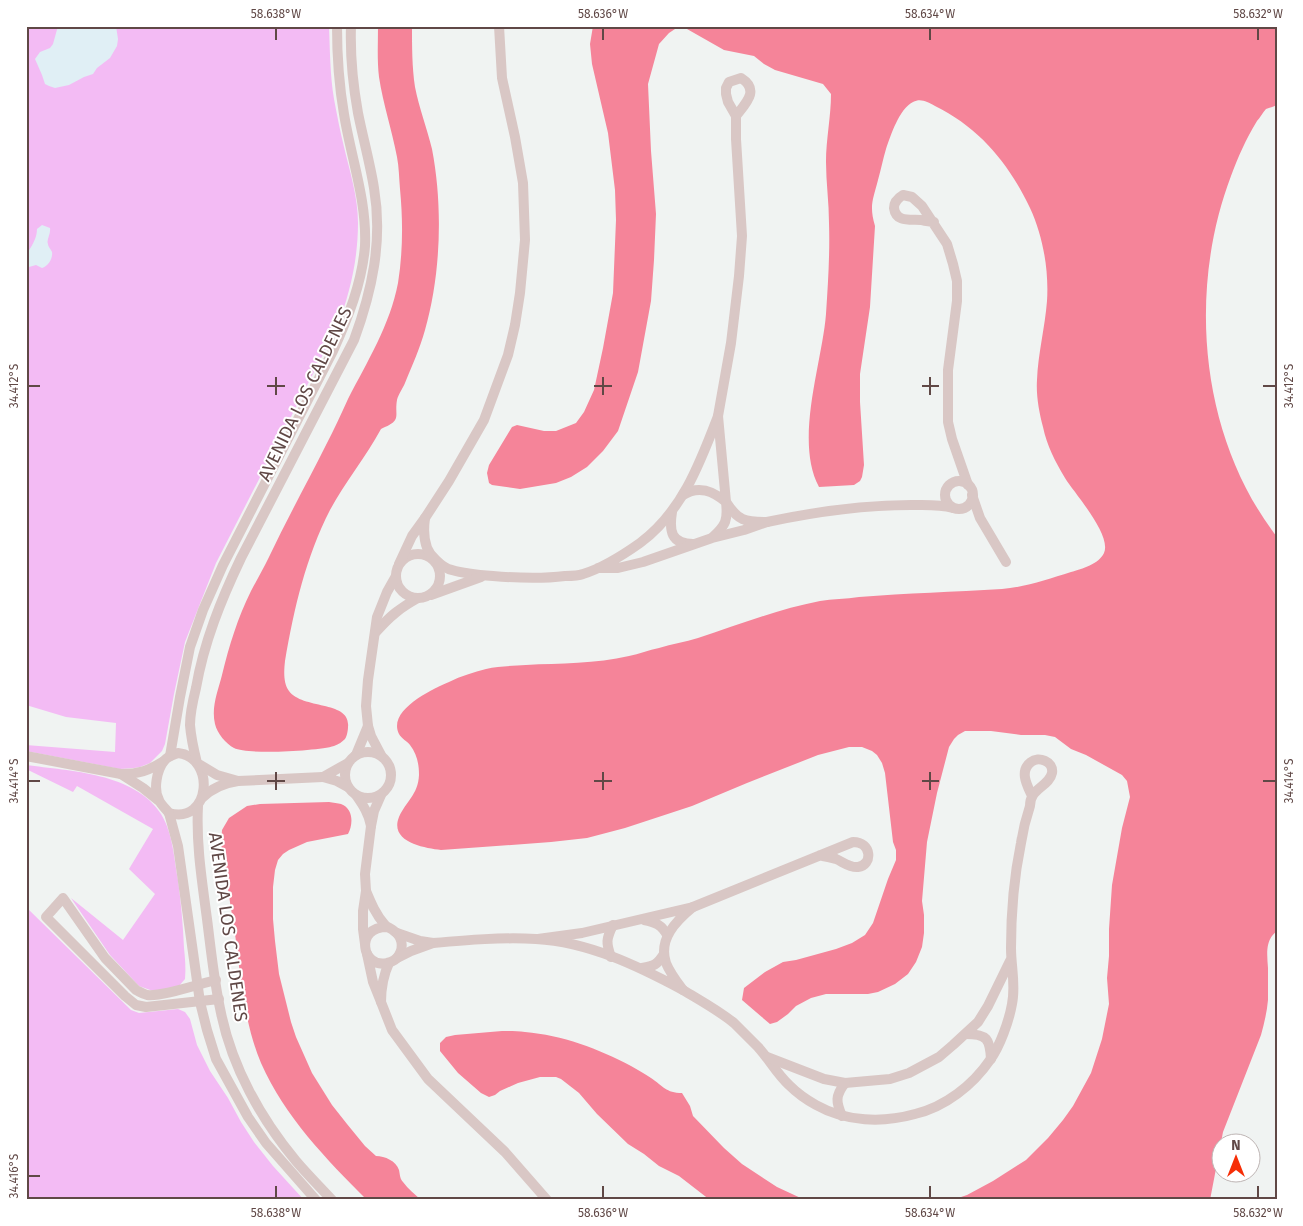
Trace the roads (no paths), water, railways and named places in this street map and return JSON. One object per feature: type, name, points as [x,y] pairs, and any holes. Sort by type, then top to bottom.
[{"type":"street","name":"AVENIDA LOS CALDENES","points":[[167,758],[190,646],[203,610],[223,565],[333,351],[345,325],[358,288],[365,245],[364,218],[362,194],[344,115],[339,77],[337,26]]},
{"type":"street","name":"AVENIDA LOS CALDENES","points":[[197,763],[190,725],[192,707],[201,664],[215,618],[241,558],[354,340],[370,292],[378,235],[375,189],[354,88],[350,45],[351,26]]},
{"type":"street","points":[[418,598],[405,594],[400,589],[396,570],[412,536],[450,481],[484,420],[508,354],[519,301],[525,240],[523,183],[502,78],[498,26]]},
{"type":"street","points":[[399,564],[409,555],[423,553],[450,570],[466,574],[516,578],[551,578],[582,574],[598,568],[641,542],[672,512],[695,473],[718,416],[731,343],[742,236],[736,116]]},
{"type":"street","points":[[934,222],[947,244],[957,282],[957,301],[948,370],[948,422],[952,439],[980,518],[1006,562]]},
{"type":"street","points":[[712,538],[723,528],[726,518],[718,416]]},
{"type":"street","points":[[927,505],[939,497],[948,486],[953,482],[961,481],[970,490],[970,503],[967,506],[956,508],[949,505],[945,497],[948,486],[957,467],[958,457]]},
{"type":"street","points":[[683,495],[700,489],[708,491],[718,495],[726,502],[732,513],[741,518],[750,522],[767,522]]},
{"type":"street","points":[[598,568],[618,568],[642,562],[712,538],[767,522],[804,514],[868,506],[940,505],[970,511],[980,518]]},
{"type":"street","points":[[672,512],[670,530],[674,536],[685,544],[695,544]]},
{"type":"street","points":[[425,518],[423,530],[425,542],[428,552],[439,565],[441,572],[439,585],[430,595]]},
{"type":"street","points":[[396,576],[387,592],[378,617],[366,706],[371,736],[381,755],[391,767],[392,775],[391,783],[381,795],[374,810],[365,874],[366,892],[363,929],[372,982],[392,1030],[428,1079],[505,1152],[547,1200]]},
{"type":"street","points":[[376,633],[387,619],[402,607],[418,598],[487,576]]},
{"type":"street","points":[[324,777],[348,763],[356,755],[368,726]]},
{"type":"street","points":[[356,755],[368,752],[381,755]]},
{"type":"street","points":[[26,756],[121,774],[134,774],[148,771],[178,753],[186,754],[192,757],[202,772],[204,789],[200,802]]},
{"type":"street","points":[[158,800],[156,784],[161,766],[167,758]]},
{"type":"street","points":[[197,763],[217,775],[238,781]]},
{"type":"street","points":[[348,763],[345,775],[348,787]]},
{"type":"street","points":[[121,774],[143,788],[169,812],[183,814],[191,812],[210,792],[227,783],[324,777],[348,787],[356,795],[369,816],[371,826]]},
{"type":"street","points":[[356,795],[368,798],[381,795]]},
{"type":"street","points":[[433,943],[410,951],[393,961],[383,964],[373,961],[366,949],[366,939],[369,933],[380,927],[387,927],[397,933],[420,941],[433,943],[509,938],[538,939],[572,944],[642,968],[713,1008],[734,1024],[766,1056],[790,1086],[816,1105],[842,1116],[873,1119],[891,1119],[920,1113],[959,1094],[991,1060],[999,1044],[1012,1004],[1014,984],[1011,961],[1011,935],[1017,862],[1032,796]]},
{"type":"street","name":"AVENIDA LOS CALDENES","points":[[200,802],[198,846],[221,1014],[229,1044],[256,1102],[277,1136],[296,1161],[332,1200]]},
{"type":"street","name":"AVENIDA LOS CALDENES","points":[[169,812],[178,846],[200,1002],[216,1059],[248,1117],[266,1143],[316,1200]]},
{"type":"street","points":[[538,939],[582,933],[693,907],[820,855]]},
{"type":"street","points":[[366,892],[376,913],[387,927]]},
{"type":"street","points":[[216,980],[162,994],[142,994],[105,958],[62,898],[46,917],[136,1005],[146,1007],[219,999]]},
{"type":"street","points":[[642,968],[659,962],[664,954],[667,935],[679,918],[693,907]]},
{"type":"street","points":[[642,919],[657,923],[664,929],[667,935]]},
{"type":"street","points":[[611,957],[606,943],[613,925]]},
{"type":"street","points":[[381,1002],[381,986],[384,973],[400,954],[402,943],[397,933]]},
{"type":"street","points":[[74,945],[88,934]]},
{"type":"street","points":[[664,954],[667,965],[683,990]]},
{"type":"street","points":[[766,1056],[824,1079],[845,1083],[890,1079],[909,1073],[939,1057],[978,1022],[1011,961]]},
{"type":"street","points":[[966,1034],[978,1034],[985,1038],[991,1046],[991,1060]]},
{"type":"street","points":[[842,1116],[837,1105],[837,1097],[845,1083]]}]
